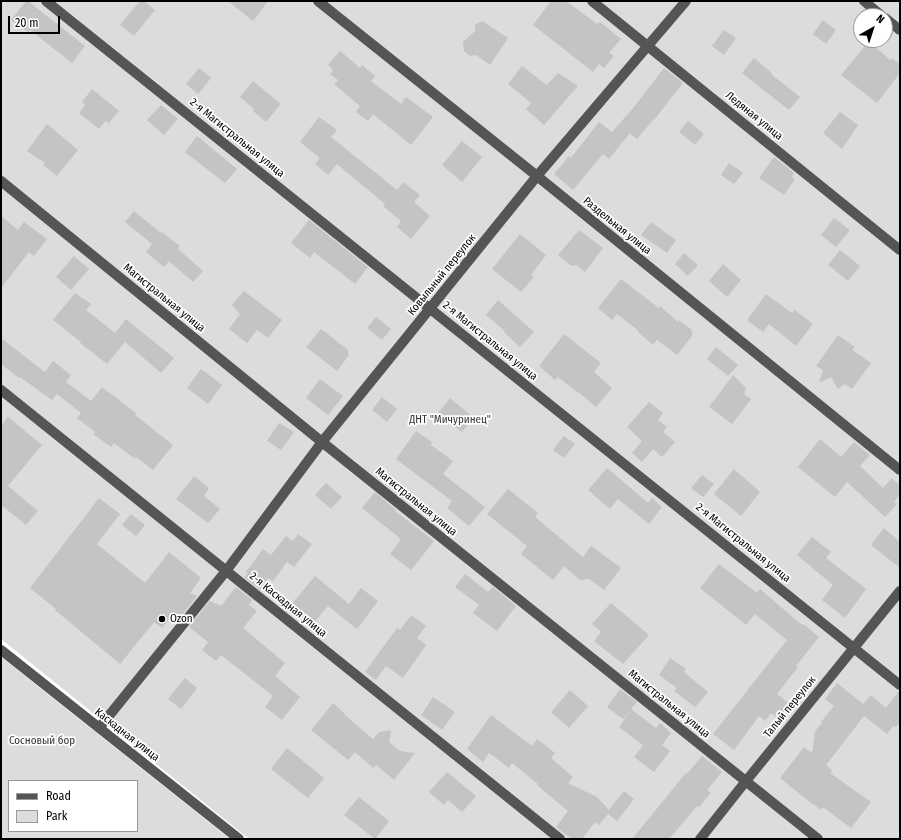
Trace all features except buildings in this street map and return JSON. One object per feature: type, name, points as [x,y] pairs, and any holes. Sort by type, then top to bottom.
[{"type":"street","name":"2-я Магистральная улица","points":[[46,1],[900,685]]},
{"type":"street","name":"Раздельная улица","points":[[318,1],[900,470]]},
{"type":"street","name":"Ледяная улица","points":[[592,1],[900,250]]},
{"type":"street","name":"Ковыльный переулок","points":[[98,728],[226,570],[322,442],[430,308],[537,176],[686,1]]},
{"type":"street","points":[[864,1],[872,8]]},
{"type":"street","name":"Магистральная улица","points":[[1,181],[322,442],[818,839]]},
{"type":"street","name":"2-я Каскадная улица","points":[[1,390],[560,839]]},
{"type":"street","name":"Талый переулок","points":[[700,839],[746,780],[900,591]]},
{"type":"street","name":"Каскадная улица","points":[[1,650],[239,839]]},
{"type":"green space","name":"ДНТ \"Мичуринец\"","points":[[1,1],[900,1],[900,839],[249,839],[1,639]]},
{"type":"green space","name":"Сосновый бор","points":[[1,657],[230,839],[1,839]]},
{"type":"place","name":"Ozon","points":[[162,619]]}]
